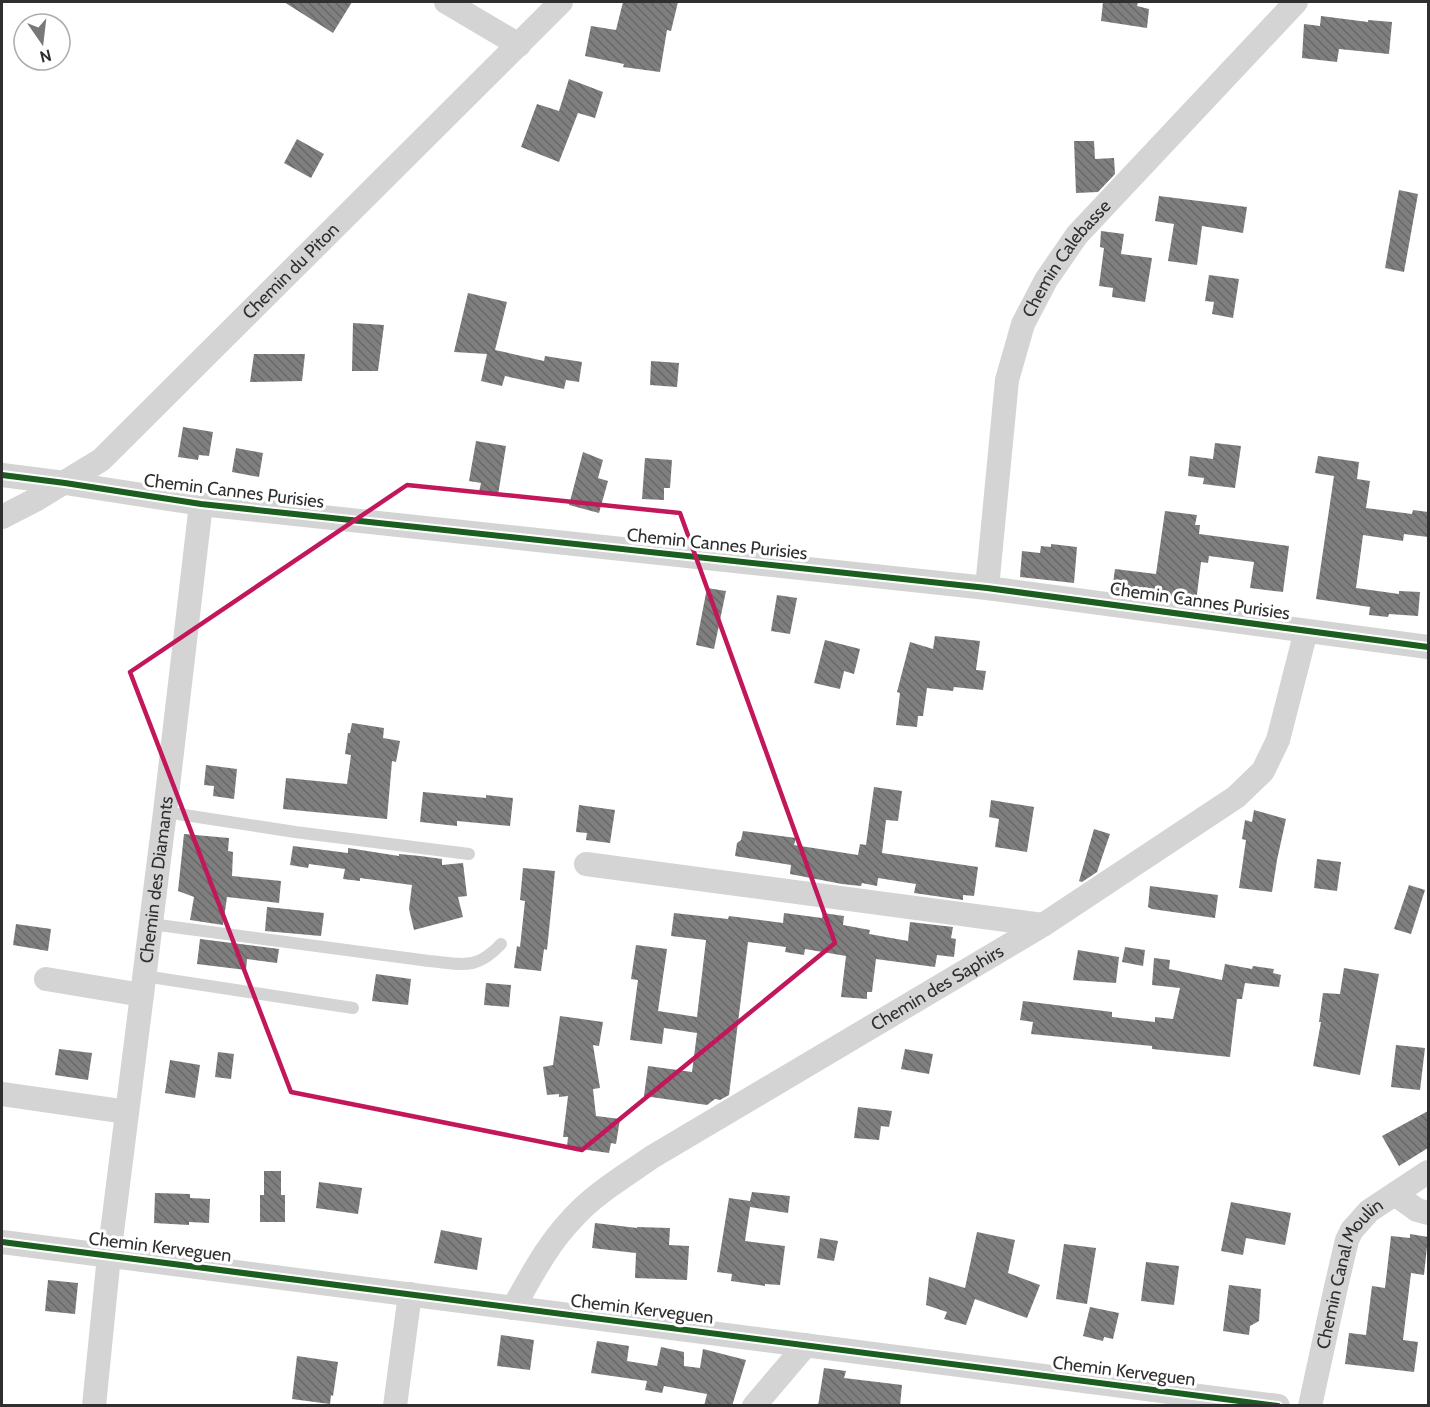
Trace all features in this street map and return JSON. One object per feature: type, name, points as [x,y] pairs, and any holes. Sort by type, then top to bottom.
[{"type":"street","points":[[446,2],[519,45]]},
{"type":"street","name":"Chemin du Piton","points":[[2,517],[65,483],[101,460],[561,2]]},
{"type":"street","name":"Chemin Calebasse","points":[[987,588],[1008,380],[1023,324],[1046,280],[1077,235],[1296,2]]},
{"type":"street","name":"Chemin Cannes Purisies","points":[[2,475],[201,504],[987,588],[1428,647]]},
{"type":"street","name":"Chemin des Diamants","points":[[94,1406],[109,1256],[201,504]]},
{"type":"street","name":"Chemin des Saphirs","points":[[513,1308],[554,1240],[573,1217],[652,1157],[1043,925],[1236,797],[1263,771],[1278,740],[1306,631]]},
{"type":"street","points":[[586,864],[1043,925]]},
{"type":"street","points":[[46,979],[143,986]]},
{"type":"street","points":[[2,1094],[127,1112]]},
{"type":"street","name":"Chemin Canal Moulin","points":[[1310,1406],[1347,1240],[1352,1230],[1369,1211],[1428,1172]]},
{"type":"street","points":[[1395,1194],[1417,1210],[1428,1213]]},
{"type":"street","name":"Chemin Kerveguen","points":[[2,1242],[806,1345],[1121,1396],[1278,1406]]},
{"type":"street","points":[[395,1406],[410,1294]]},
{"type":"street","points":[[754,1406],[806,1345]]},
{"type":"lane","points":[[165,812],[295,832],[469,854]]},
{"type":"lane","points":[[151,924],[429,961],[470,964],[482,961],[501,944]]},
{"type":"lane","points":[[143,986],[353,1008]]},
{"type":"highlighted area","points":[[407,485],[680,513],[835,943],[582,1150],[291,1092],[130,672]]},
{"type":"building","points":[[284,2],[352,2],[333,33]]},
{"type":"building","points":[[623,2],[678,2],[671,31],[667,30],[660,72],[623,67],[624,64],[585,56],[591,26],[616,30]]},
{"type":"building","points":[[1103,2],[1138,2],[1137,6],[1149,9],[1147,28],[1101,21]]},
{"type":"building","points":[[1321,16],[1368,22],[1368,20],[1392,22],[1389,54],[1339,49],[1337,62],[1302,58],[1304,24],[1320,26]]},
{"type":"building","points":[[569,79],[603,92],[595,118],[578,113],[559,162],[521,147],[537,104],[559,111]]},
{"type":"building","points":[[297,139],[324,154],[311,178],[284,163]]},
{"type":"building","points":[[1074,141],[1094,141],[1095,159],[1114,158],[1115,174],[1098,192],[1076,193]]},
{"type":"building","points":[[1399,190],[1418,194],[1404,272],[1385,268]]},
{"type":"building","points":[[1159,196],[1247,207],[1243,233],[1202,226],[1197,265],[1168,261],[1174,224],[1155,221]]},
{"type":"building","points":[[1101,231],[1124,234],[1121,254],[1152,258],[1145,302],[1112,297],[1113,288],[1099,286],[1104,248],[1100,247]]},
{"type":"building","points":[[1209,275],[1239,279],[1233,318],[1212,314],[1214,302],[1205,301]]},
{"type":"building","points":[[468,293],[507,302],[495,350],[544,361],[545,356],[582,362],[579,382],[566,380],[564,389],[505,376],[502,386],[481,381],[487,354],[454,352]]},
{"type":"building","points":[[353,323],[384,325],[378,371],[352,371]]},
{"type":"building","points":[[254,354],[305,354],[302,381],[250,382]]},
{"type":"building","points":[[651,361],[679,363],[677,387],[650,385]]},
{"type":"building","points":[[183,427],[213,432],[209,456],[199,455],[198,460],[178,457]]},
{"type":"building","points":[[476,441],[506,446],[498,495],[479,492],[481,483],[469,481]]},
{"type":"building","points":[[1215,443],[1241,446],[1235,488],[1203,484],[1204,478],[1188,476],[1190,456],[1213,459]]},
{"type":"building","points":[[236,448],[263,453],[259,477],[232,472]]},
{"type":"building","points":[[583,452],[603,460],[598,478],[608,481],[599,513],[569,505]]},
{"type":"building","points":[[1318,456],[1359,462],[1357,479],[1370,481],[1366,508],[1412,514],[1413,510],[1428,512],[1428,537],[1404,534],[1403,541],[1363,535],[1356,588],[1399,594],[1399,591],[1420,592],[1418,616],[1369,615],[1370,607],[1316,599],[1334,476],[1315,473]]},
{"type":"building","points":[[645,458],[672,460],[670,488],[664,488],[664,500],[642,499]]},
{"type":"building","points":[[1165,511],[1197,515],[1195,525],[1200,525],[1199,534],[1289,546],[1283,592],[1250,588],[1254,562],[1209,556],[1208,563],[1201,562],[1196,602],[1112,590],[1115,569],[1156,574]]},
{"type":"building","points":[[1051,544],[1077,547],[1074,583],[1020,577],[1022,551],[1040,553],[1041,546],[1051,547]]},
{"type":"building","points":[[707,588],[726,591],[714,649],[696,645]]},
{"type":"building","points":[[777,595],[797,598],[790,634],[771,631]]},
{"type":"building","points":[[935,636],[980,641],[976,670],[986,671],[983,690],[954,687],[953,691],[927,688],[923,716],[918,716],[917,727],[896,725],[900,693],[897,692],[910,642],[933,649]]},
{"type":"building","points":[[825,640],[860,649],[854,674],[844,671],[840,689],[814,683]]},
{"type":"building","points":[[352,723],[384,728],[383,738],[400,741],[396,762],[392,761],[387,819],[283,809],[286,778],[347,784],[351,755],[345,754]]},
{"type":"building","points":[[206,765],[237,769],[234,799],[213,796],[214,786],[204,785]]},
{"type":"building","points":[[874,787],[902,791],[898,821],[886,820],[882,853],[978,867],[974,896],[963,895],[963,900],[914,893],[916,884],[878,878],[877,886],[862,883],[861,886],[842,884],[790,874],[791,865],[735,856],[737,843],[741,840],[743,831],[796,838],[794,845],[858,855],[860,844],[866,845]]},
{"type":"building","points":[[423,792],[513,798],[510,826],[457,821],[457,826],[420,822]]},
{"type":"building","points":[[991,800],[1034,807],[1027,852],[995,847],[999,819],[989,817]]},
{"type":"building","points":[[579,805],[615,810],[610,843],[586,840],[587,833],[576,832]]},
{"type":"building","points":[[1254,810],[1286,819],[1272,892],[1239,888],[1246,840],[1242,839],[1245,820],[1252,822]]},
{"type":"building","points":[[1094,829],[1110,834],[1097,872],[1082,882],[1079,881]]},
{"type":"building","points":[[184,834],[229,838],[228,851],[233,852],[232,876],[281,881],[279,903],[227,897],[223,925],[190,920],[194,897],[178,891]]},
{"type":"building","points":[[293,846],[348,853],[348,848],[399,856],[399,854],[420,856],[442,859],[442,865],[463,863],[467,896],[458,897],[463,917],[414,930],[409,909],[412,885],[360,878],[360,881],[343,879],[345,869],[309,864],[308,868],[290,865]]},
{"type":"building","points":[[1317,859],[1341,862],[1337,891],[1314,888]]},
{"type":"building","points":[[523,868],[555,871],[547,950],[544,949],[541,971],[514,968],[517,946],[520,947],[525,901],[520,900]]},
{"type":"building","points":[[1409,885],[1425,890],[1411,934],[1394,929]]},
{"type":"building","points":[[1150,886],[1218,895],[1215,918],[1152,909],[1148,907]]},
{"type":"building","points":[[267,907],[324,913],[321,936],[265,931]]},
{"type":"building","points":[[674,913],[728,919],[729,916],[783,923],[784,913],[822,918],[823,913],[844,916],[843,925],[870,930],[869,934],[908,941],[910,922],[953,927],[951,938],[956,939],[954,957],[937,955],[935,967],[876,959],[872,992],[867,992],[867,999],[841,997],[846,956],[805,949],[804,955],[785,952],[786,947],[748,942],[729,1095],[720,1100],[715,1099],[707,1105],[644,1096],[648,1066],[692,1072],[697,1033],[664,1028],[662,1044],[630,1040],[638,980],[631,979],[636,945],[667,949],[658,1011],[697,1017],[706,940],[671,936]]},
{"type":"building","points":[[16,924],[51,929],[48,951],[13,945]]},
{"type":"building","points":[[200,939],[279,949],[277,963],[247,959],[246,970],[197,964]]},
{"type":"building","points":[[1125,947],[1145,950],[1143,966],[1122,962]]},
{"type":"building","points":[[1078,950],[1119,957],[1116,983],[1073,980]]},
{"type":"building","points":[[1154,958],[1170,960],[1169,969],[1222,980],[1225,964],[1252,969],[1253,966],[1274,969],[1273,973],[1281,975],[1279,987],[1245,983],[1242,999],[1237,999],[1230,1057],[1152,1049],[1152,1046],[1031,1034],[1033,1022],[1020,1020],[1023,1001],[1112,1012],[1112,1017],[1155,1022],[1155,1017],[1173,1019],[1180,988],[1152,985]]},
{"type":"building","points":[[1344,968],[1379,974],[1360,1075],[1313,1066],[1321,1022],[1319,1022],[1323,993],[1340,994]]},
{"type":"building","points":[[376,974],[411,979],[408,1005],[372,1001]]},
{"type":"building","points":[[486,983],[511,985],[509,1007],[484,1005]]},
{"type":"building","points":[[560,1016],[603,1022],[599,1046],[593,1045],[600,1088],[593,1089],[596,1116],[620,1119],[616,1144],[611,1143],[609,1153],[567,1147],[568,1137],[563,1137],[568,1096],[547,1095],[543,1067],[553,1065]]},
{"type":"building","points":[[1396,1045],[1425,1048],[1420,1090],[1391,1087]]},
{"type":"building","points":[[59,1049],[92,1053],[88,1080],[55,1075]]},
{"type":"building","points":[[905,1049],[933,1054],[929,1074],[901,1069]]},
{"type":"building","points":[[218,1052],[234,1054],[231,1079],[215,1077]]},
{"type":"building","points":[[170,1060],[200,1065],[195,1098],[165,1093]]},
{"type":"building","points":[[858,1107],[892,1111],[889,1127],[881,1126],[879,1140],[854,1138]]},
{"type":"building","points":[[1428,1111],[1428,1148],[1399,1166],[1382,1136]]},
{"type":"building","points":[[264,1171],[281,1171],[281,1195],[285,1195],[285,1222],[260,1222],[260,1195],[264,1195]]},
{"type":"building","points":[[319,1182],[362,1188],[358,1214],[316,1208]]},
{"type":"building","points":[[752,1192],[790,1196],[788,1213],[750,1207],[745,1241],[785,1246],[780,1285],[765,1284],[765,1286],[731,1281],[732,1274],[717,1272],[729,1198],[750,1201]]},
{"type":"building","points":[[155,1193],[190,1194],[190,1198],[210,1199],[209,1223],[189,1222],[189,1225],[154,1223]]},
{"type":"building","points":[[1231,1202],[1291,1213],[1285,1245],[1246,1238],[1243,1255],[1221,1251]]},
{"type":"building","points":[[595,1223],[637,1228],[670,1228],[669,1245],[689,1246],[687,1280],[635,1278],[636,1253],[592,1248]]},
{"type":"building","points":[[441,1230],[482,1238],[477,1270],[434,1263]]},
{"type":"building","points":[[977,1232],[1015,1240],[1008,1273],[1040,1285],[1027,1318],[975,1299],[966,1325],[944,1319],[947,1312],[926,1305],[929,1277],[965,1288]]},
{"type":"building","points":[[1410,1234],[1428,1237],[1424,1275],[1411,1273],[1403,1340],[1418,1342],[1414,1372],[1345,1364],[1349,1333],[1366,1335],[1372,1286],[1385,1288],[1391,1236],[1410,1238]]},
{"type":"building","points":[[820,1238],[838,1241],[834,1261],[817,1258]]},
{"type":"building","points":[[1064,1244],[1096,1248],[1087,1304],[1056,1299]]},
{"type":"building","points":[[1146,1262],[1179,1266],[1174,1305],[1141,1301]]},
{"type":"building","points":[[48,1280],[78,1283],[75,1314],[45,1311]]},
{"type":"building","points":[[1229,1285],[1261,1289],[1259,1321],[1250,1326],[1249,1335],[1223,1331]]},
{"type":"building","points":[[1090,1307],[1119,1313],[1113,1339],[1104,1337],[1103,1341],[1083,1336]]},
{"type":"building","points":[[501,1335],[534,1340],[530,1370],[497,1366]]},
{"type":"building","points":[[597,1341],[629,1346],[627,1361],[657,1366],[661,1347],[684,1352],[684,1366],[700,1368],[703,1349],[746,1360],[732,1406],[704,1406],[707,1394],[664,1386],[662,1393],[645,1390],[647,1381],[591,1373]]},
{"type":"building","points":[[297,1356],[338,1362],[330,1404],[292,1399]]},
{"type":"building","points":[[824,1368],[846,1371],[844,1378],[902,1385],[900,1406],[818,1406]]},
{"type":"cycle path","points":[[2,475],[201,504],[987,588],[1428,647]]},
{"type":"cycle path","points":[[2,1242],[1278,1406]]}]
